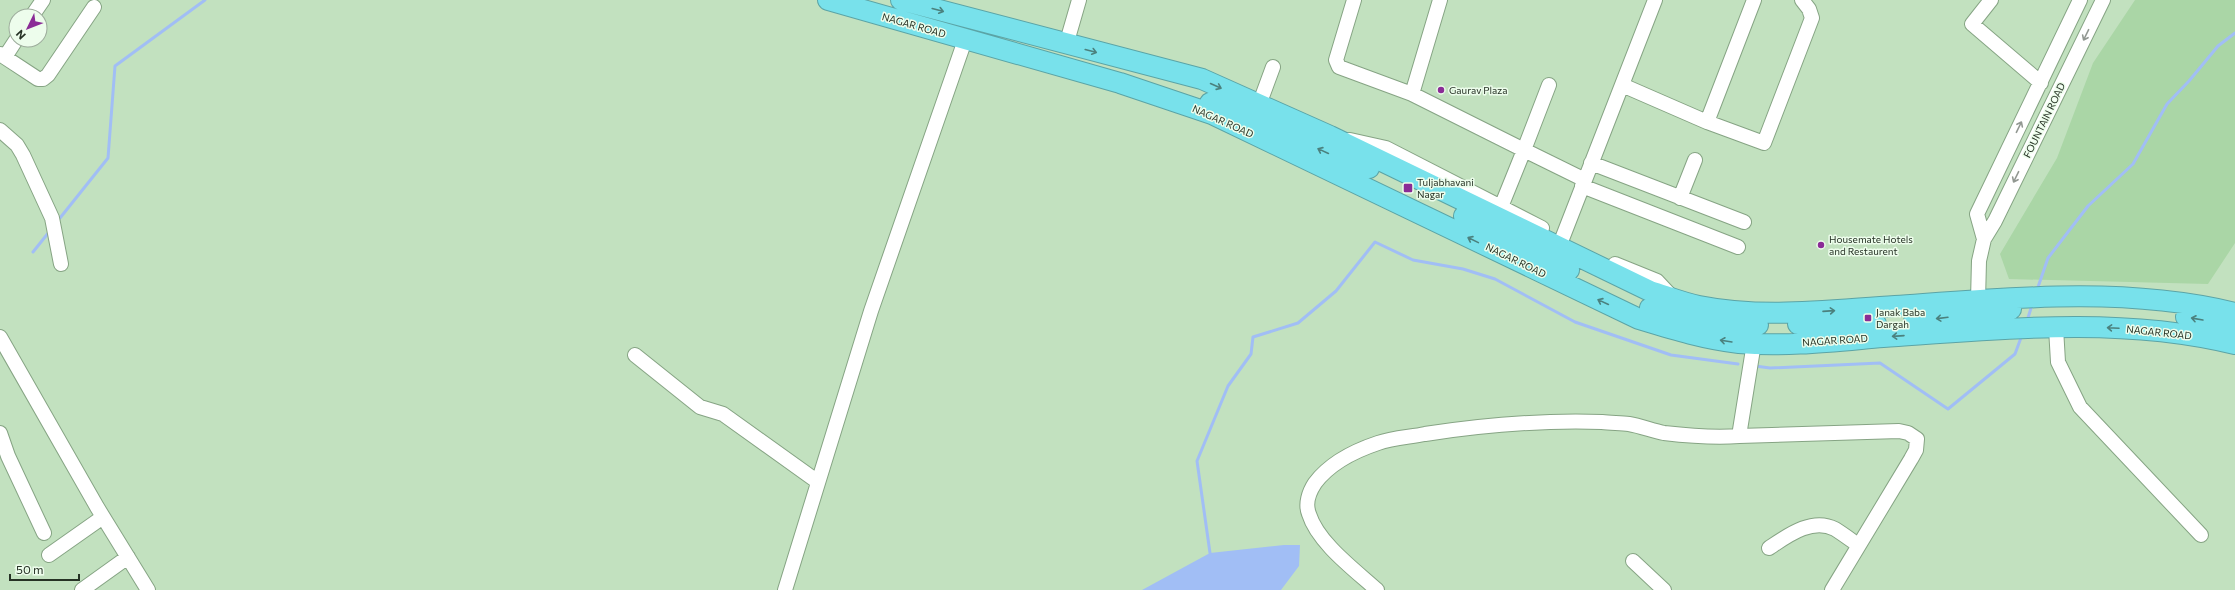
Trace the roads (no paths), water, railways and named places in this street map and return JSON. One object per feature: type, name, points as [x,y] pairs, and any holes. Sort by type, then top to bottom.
[{"type":"highway","name":"NAGAR ROAD","points":[[828,0],[1120,83],[1189,106],[1639,319],[1691,335],[1754,344],[1793,343],[1952,331],[2111,327],[2159,331],[2235,344]]},
{"type":"highway","name":"NAGAR ROAD","points":[[901,0],[1066,45],[1202,79],[1330,136],[1650,291],[1698,306],[1734,311],[1786,313],[1979,307]]},
{"type":"highway","points":[[1191,77],[1189,106],[1216,101],[1334,155],[1360,164],[1542,257],[1644,306],[1685,318],[1725,325],[1816,323],[1835,326],[1898,323],[1979,307],[2112,297],[2170,302],[2235,313]]},
{"type":"highway","points":[[2032,303],[2165,314],[2235,328]]},
{"type":"highway","points":[[1952,331],[1979,307]]},
{"type":"street","points":[[1066,45],[1079,0]]},
{"type":"street","points":[[1354,0],[1336,60],[1339,67],[1412,94],[1524,150],[1583,183],[1738,246]]},
{"type":"street","points":[[1412,94],[1427,36],[1440,0]]},
{"type":"street","points":[[1562,238],[1655,0]]},
{"type":"street","points":[[1707,122],[1754,0]]},
{"type":"street","points":[[1622,85],[1707,122],[1764,143],[1812,18],[1809,9],[1802,0]]},
{"type":"street","points":[[1991,0],[1972,24],[2041,83]]},
{"type":"street","name":"FOUNTAIN ROAD","points":[[1984,239],[1977,214],[2080,0]]},
{"type":"street","name":"FOUNTAIN ROAD","points":[[1979,307],[1979,261],[1984,239],[1995,221],[2103,0]]},
{"type":"street","points":[[9,48],[2,56],[38,79],[43,79],[48,75],[94,7]]},
{"type":"street","points":[[785,590],[871,311],[965,40]]},
{"type":"street","points":[[1259,105],[1273,67]]},
{"type":"street","points":[[1501,207],[1549,85]]},
{"type":"street","points":[[0,130],[17,145],[30,169],[52,218],[61,264]]},
{"type":"street","points":[[1330,136],[1386,148],[1612,263],[1657,281],[1672,298]]},
{"type":"street","points":[[1680,198],[1695,160]]},
{"type":"street","points":[[1591,163],[1744,222]]},
{"type":"street","points":[[2056,328],[2058,362],[2080,407],[2201,535]]},
{"type":"street","points":[[0,336],[103,517],[148,590]]},
{"type":"street","points":[[1739,436],[1754,344]]},
{"type":"street","points":[[636,355],[700,407],[723,414],[818,482]]},
{"type":"street","points":[[1377,590],[1324,539],[1309,514],[1307,502],[1311,489],[1320,476],[1335,463],[1379,442],[1455,429],[1564,421],[1629,424],[1663,433],[1710,437],[1899,431],[1908,432],[1916,438],[1916,450],[1832,590]]},
{"type":"street","points":[[0,433],[8,456],[44,533]]},
{"type":"street","points":[[49,555],[103,517]]},
{"type":"street","points":[[1769,548],[1793,532],[1808,527],[1822,526],[1834,529],[1858,545]]},
{"type":"street","points":[[82,590],[128,557]]},
{"type":"street","points":[[1633,561],[1664,590]]},
{"type":"water","points":[[1284,545],[1300,545],[1299,566],[1281,590],[1142,590],[1210,553]]},
{"type":"waterway","points":[[60,218],[108,158],[115,66],[205,0]]},
{"type":"waterway","points":[[2037,290],[2048,258],[2088,206],[2133,164],[2167,104],[2189,81],[2218,46],[2235,33]]},
{"type":"waterway","points":[[33,252],[49,232]]},
{"type":"waterway","points":[[1210,553],[1197,461],[1228,386],[1251,354],[1253,337],[1298,323],[1336,291],[1375,242],[1413,260],[1463,269],[1495,279],[1575,322],[1671,355],[1738,364]]},
{"type":"waterway","points":[[2027,321],[2032,305]]},
{"type":"waterway","points":[[1755,366],[1770,368],[1880,363],[1948,409],[2015,354],[2022,335]]},
{"type":"place","name":"Gaurav Plaza","points":[[1441,90]]},
{"type":"place","name":"Tuljabhavani Nagar","points":[[1408,188]]},
{"type":"place","name":"Housemate Hotels and Restaurent","points":[[1821,245]]},
{"type":"place","name":"Janak Baba Dargah","points":[[1868,318]]}]
